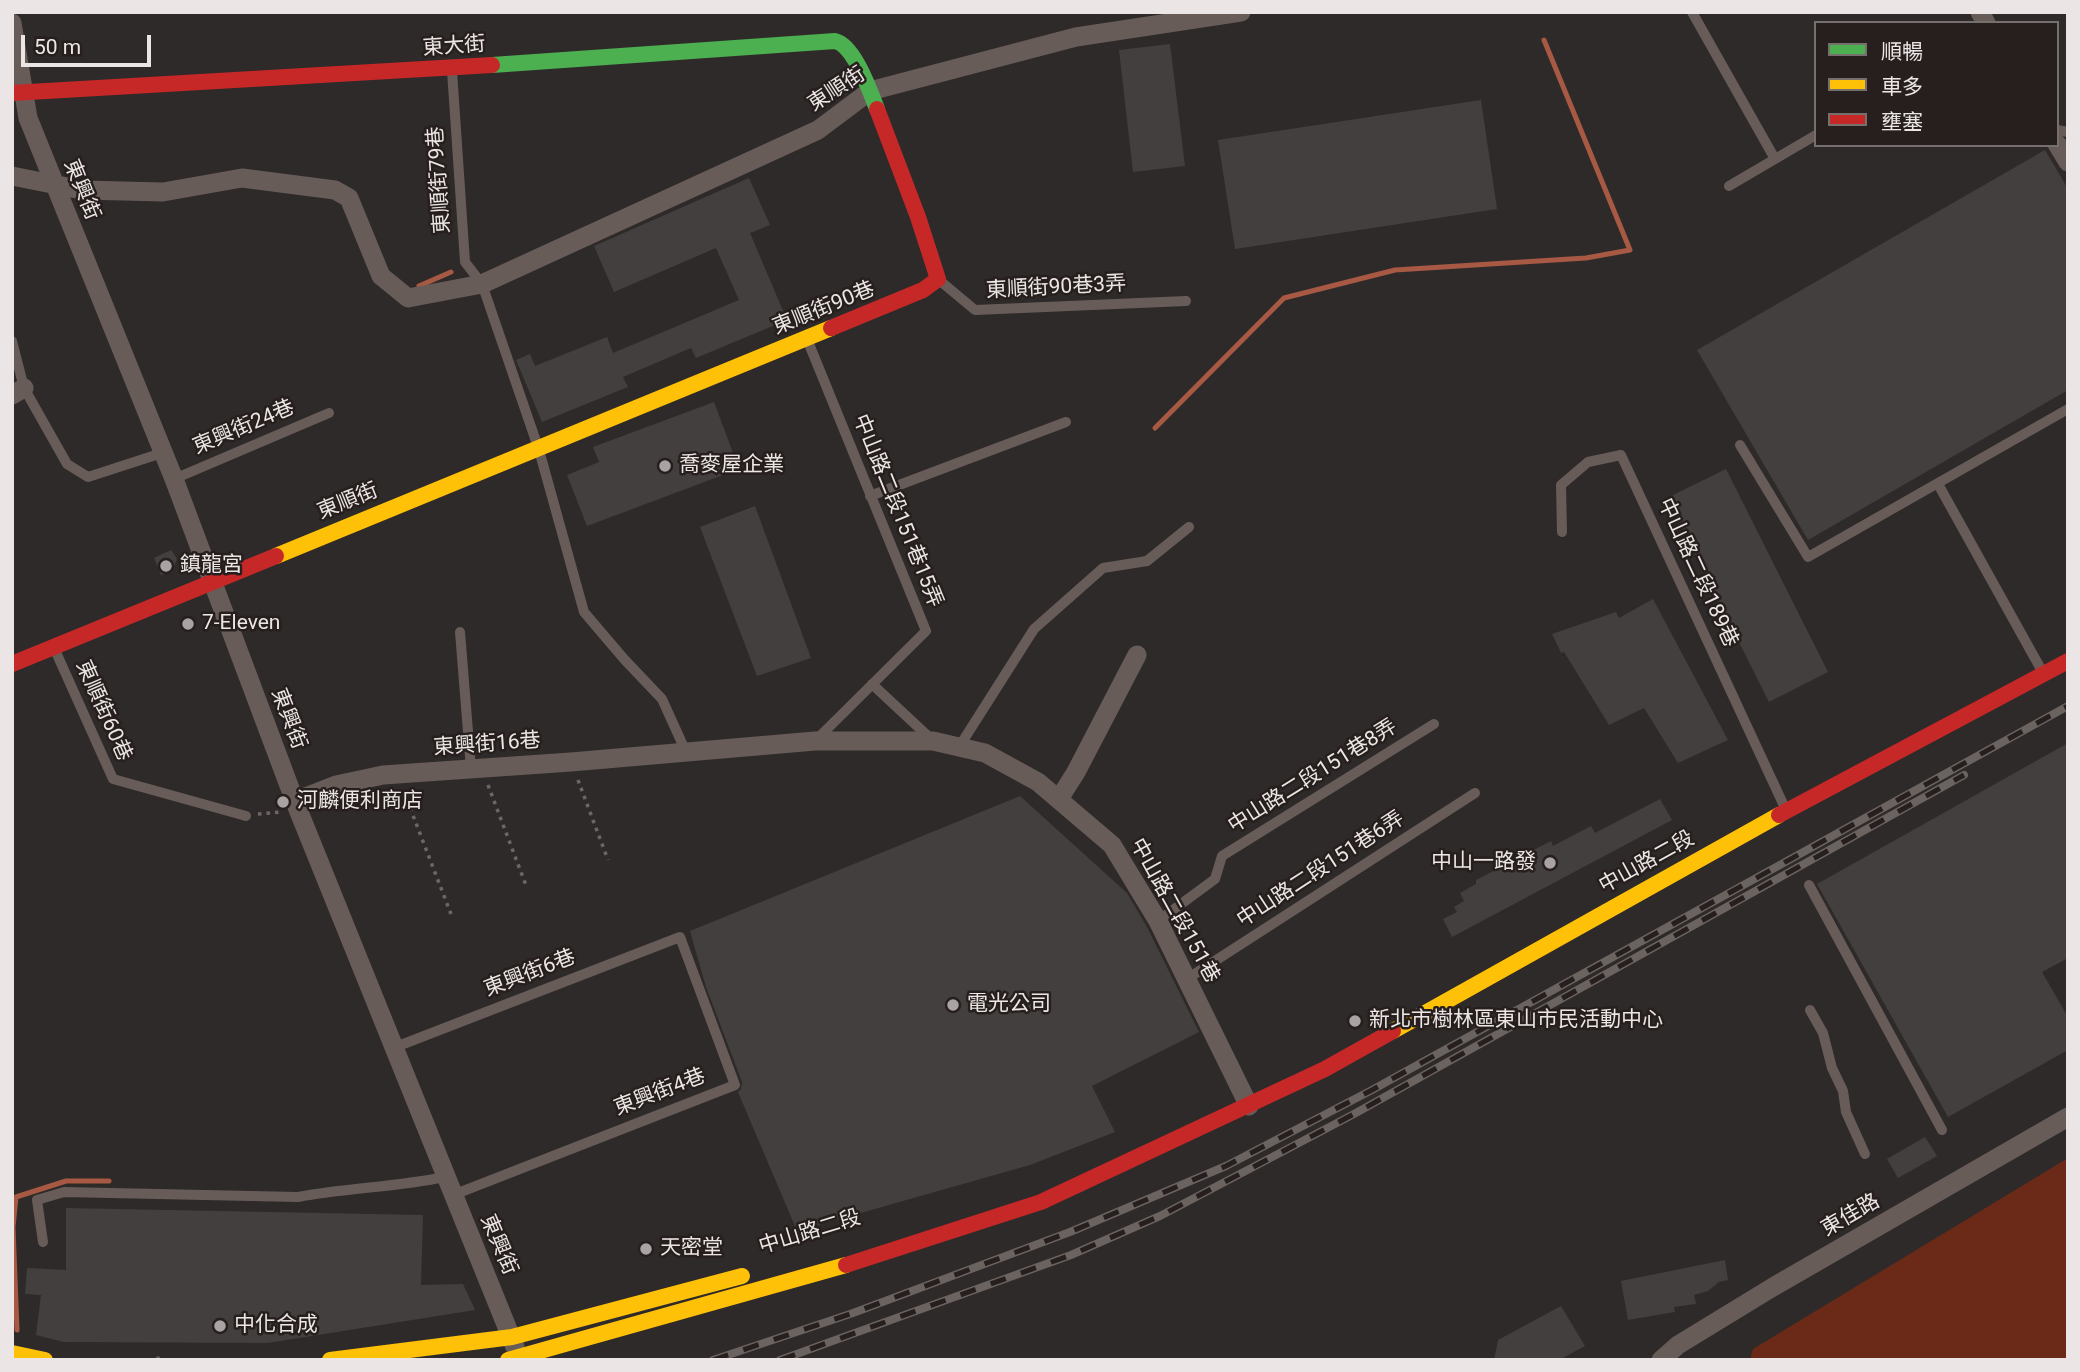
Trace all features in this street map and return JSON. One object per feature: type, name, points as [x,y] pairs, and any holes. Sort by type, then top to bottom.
[{"type":"main road","name":"東大街","points":[[17,93],[452,68],[814,41],[840,42],[852,52],[870,91]]},
{"type":"main road","points":[[870,91],[935,264],[938,279]]},
{"type":"main road","name":"東順街90巷","points":[[539,450],[923,290],[938,279]]},
{"type":"main road","name":"東順街","points":[[12,664],[539,450]]},
{"type":"main road","name":"中山路二段","points":[[513,1359],[815,1275],[1041,1202],[1325,1069],[1710,852],[2068,661]]},
{"type":"main road","name":"中山路二段","points":[[1061,1175],[1249,1106]]},
{"type":"main road","name":"中山路二段","points":[[330,1360],[512,1337],[761,1270]]},
{"type":"main road","points":[[12,1353],[46,1360]]},
{"type":"street","name":"東順街","points":[[12,176],[82,190],[163,191],[242,178],[335,190],[349,198],[381,276],[408,298],[482,284],[818,130],[870,91],[1076,37],[1241,12]]},
{"type":"street","name":"東興街","points":[[12,23],[17,93],[174,479],[296,804],[393,1048],[512,1337],[513,1359]]},
{"type":"street","points":[[2059,147],[2068,162]]},
{"type":"street","points":[[1059,799],[1137,655]]},
{"type":"street","name":"東興街16巷","points":[[296,804],[336,785],[397,774],[815,741]]},
{"type":"street","name":"中山路二段151巷","points":[[815,741],[933,741],[985,753],[1038,782],[1059,799],[1112,845],[1158,921],[1249,1106]]},
{"type":"street","name":"東佳路","points":[[1661,1360],[1678,1345],[1773,1287],[2068,1117]]},
{"type":"lane","points":[[1692,12],[1775,159]]},
{"type":"lane","name":"東順街79巷","points":[[452,68],[465,262],[482,284]]},
{"type":"lane","points":[[1729,186],[1814,136]]},
{"type":"lane","name":"東順街90巷3弄","points":[[938,279],[975,310],[1186,301]]},
{"type":"lane","points":[[482,284],[539,450],[584,611],[662,699],[687,752]]},
{"type":"lane","name":"中山路二段151巷15弄","points":[[807,338],[926,631],[815,741]]},
{"type":"lane","points":[[12,341],[18,392],[67,464],[88,477],[162,453]]},
{"type":"lane","points":[[1740,445],[1808,557],[2068,409]]},
{"type":"lane","name":"東興街24巷","points":[[174,479],[329,412]]},
{"type":"lane","points":[[870,496],[1066,422]]},
{"type":"lane","name":"中山路二段189巷","points":[[1562,532],[1561,485],[1588,462],[1621,455],[1787,812]]},
{"type":"lane","points":[[1938,484],[2044,674]]},
{"type":"lane","points":[[959,747],[1034,629],[1103,568],[1147,561],[1189,527]]},
{"type":"lane","points":[[460,632],[477,769]]},
{"type":"lane","name":"東順街60巷","points":[[53,648],[113,779],[246,816]]},
{"type":"lane","points":[[872,684],[933,741]]},
{"type":"lane","name":"中山路二段151巷8弄","points":[[1158,921],[1215,879],[1222,856],[1434,724]]},
{"type":"lane","name":"中山路二段151巷6弄","points":[[1187,979],[1475,793]]},
{"type":"lane","points":[[1809,885],[1942,1130]]},
{"type":"lane","name":"東興街6巷","points":[[393,1048],[680,937]]},
{"type":"lane","name":"東興街4巷","points":[[449,1186],[734,1085],[680,937]]},
{"type":"lane","points":[[1810,1010],[1823,1033],[1825,1048],[1843,1091],[1846,1111],[1864,1154]]},
{"type":"lane","points":[[43,1242],[37,1200],[64,1192],[298,1197],[332,1191],[399,1186],[449,1186]]},
{"type":"path","points":[[571,762],[608,860]]},
{"type":"path","points":[[477,769],[527,888]]},
{"type":"path","points":[[397,774],[452,914]]},
{"type":"path","points":[[246,816],[285,812],[296,804]]},
{"type":"path","points":[[158,1352],[158,1360]]},
{"type":"shaded area","points":[[2068,1158],[2068,1360],[1750,1360],[1753,1349]]},
{"type":"building","points":[[1170,44],[1185,166],[1133,172],[1119,50]]},
{"type":"building","points":[[1481,100],[1497,209],[1235,249],[1218,140]]},
{"type":"building","points":[[2045,150],[2068,189],[2068,390],[1808,540],[1697,350]]},
{"type":"building","points":[[749,178],[770,225],[750,233],[787,320],[696,358],[691,348],[623,377],[628,387],[542,422],[516,360],[530,354],[535,366],[607,337],[613,353],[739,300],[716,248],[614,292],[594,246]]},
{"type":"building","name":"喬麥屋企業","points":[[714,402],[739,469],[587,526],[567,475],[599,462],[593,447]]},
{"type":"building","points":[[1726,469],[1828,672],[1769,702],[1667,498]]},
{"type":"building","points":[[755,506],[811,658],[757,676],[700,527]]},
{"type":"building","name":"鎮龍宮","points":[[171,550],[177,559],[172,572],[161,575],[154,558]]},
{"type":"building","points":[[1653,599],[1728,740],[1678,763],[1644,708],[1609,725],[1564,652],[1561,653],[1552,634],[1616,612],[1619,618]]},
{"type":"building","points":[[2068,743],[2068,958],[2042,972],[2068,1017],[2068,1050],[1948,1117],[1817,884]]},
{"type":"building","name":"電光公司","points":[[1020,796],[1127,893],[1147,927],[1199,1032],[1092,1086],[1115,1132],[1030,1165],[797,1231],[738,1092],[742,1082],[706,987],[690,931]]},
{"type":"building","name":"中山一路發","points":[[1660,799],[1672,820],[1452,937],[1443,919],[1457,912],[1454,907],[1464,901],[1460,893],[1476,884],[1476,880],[1551,841],[1553,846],[1591,826],[1595,833]]},
{"type":"building","points":[[1925,1137],[1937,1156],[1898,1178],[1887,1159]]},
{"type":"building","points":[[66,1208],[423,1215],[421,1285],[463,1284],[475,1310],[268,1343],[64,1342],[36,1335],[41,1295],[25,1294],[27,1268],[66,1270]]},
{"type":"building","points":[[1725,1260],[1728,1280],[1694,1295],[1696,1304],[1674,1307],[1675,1312],[1628,1320],[1621,1281]]},
{"type":"building","points":[[1561,1306],[1585,1346],[1559,1360],[1494,1360],[1498,1340]]},
{"type":"waterway","points":[[1155,428],[1284,298],[1395,270],[1586,258],[1630,250],[1544,40]]},
{"type":"waterway","points":[[419,286],[451,272]]},
{"type":"waterway","points":[[17,1330],[13,1227],[16,1197],[66,1181],[109,1181]]},
{"type":"railway","points":[[713,1360],[853,1313],[1070,1232],[1226,1166],[1372,1090],[2068,706]]},
{"type":"railway","points":[[780,1360],[1071,1255],[1160,1216],[1354,1114],[1964,775]]},
{"type":"traffic: fast","points":[[492,65],[835,41],[842,44],[855,60],[877,109]]},
{"type":"traffic: slow","points":[[276,556],[831,328]]},
{"type":"traffic: slow","points":[[1393,1031],[1779,815]]},
{"type":"traffic: slow","points":[[508,1360],[846,1265]]},
{"type":"traffic: slow","points":[[330,1360],[512,1337],[742,1276]]},
{"type":"traffic: slow","points":[[12,1353],[45,1360]]},
{"type":"traffic: jam","points":[[12,93],[492,65]]},
{"type":"traffic: jam","points":[[831,328],[923,290],[938,279],[918,217],[877,109]]},
{"type":"traffic: jam","points":[[12,664],[276,556]]},
{"type":"traffic: jam","points":[[1779,815],[2068,661]]},
{"type":"traffic: jam","points":[[846,1265],[1041,1202],[1325,1069],[1393,1031]]},
{"type":"place","name":"喬麥屋企業","points":[[665,466]]},
{"type":"place","name":"鎮龍宮","points":[[166,566]]},
{"type":"place","name":"7-Eleven","points":[[188,624]]},
{"type":"place","name":"河麟便利商店","points":[[283,802]]},
{"type":"place","name":"中山一路發","points":[[1550,863]]},
{"type":"place","name":"電光公司","points":[[953,1005]]},
{"type":"place","name":"新北市樹林區東山市民活動中心","points":[[1355,1021]]},
{"type":"place","name":"天密堂","points":[[646,1249]]},
{"type":"place","name":"中化合成","points":[[220,1326]]}]
